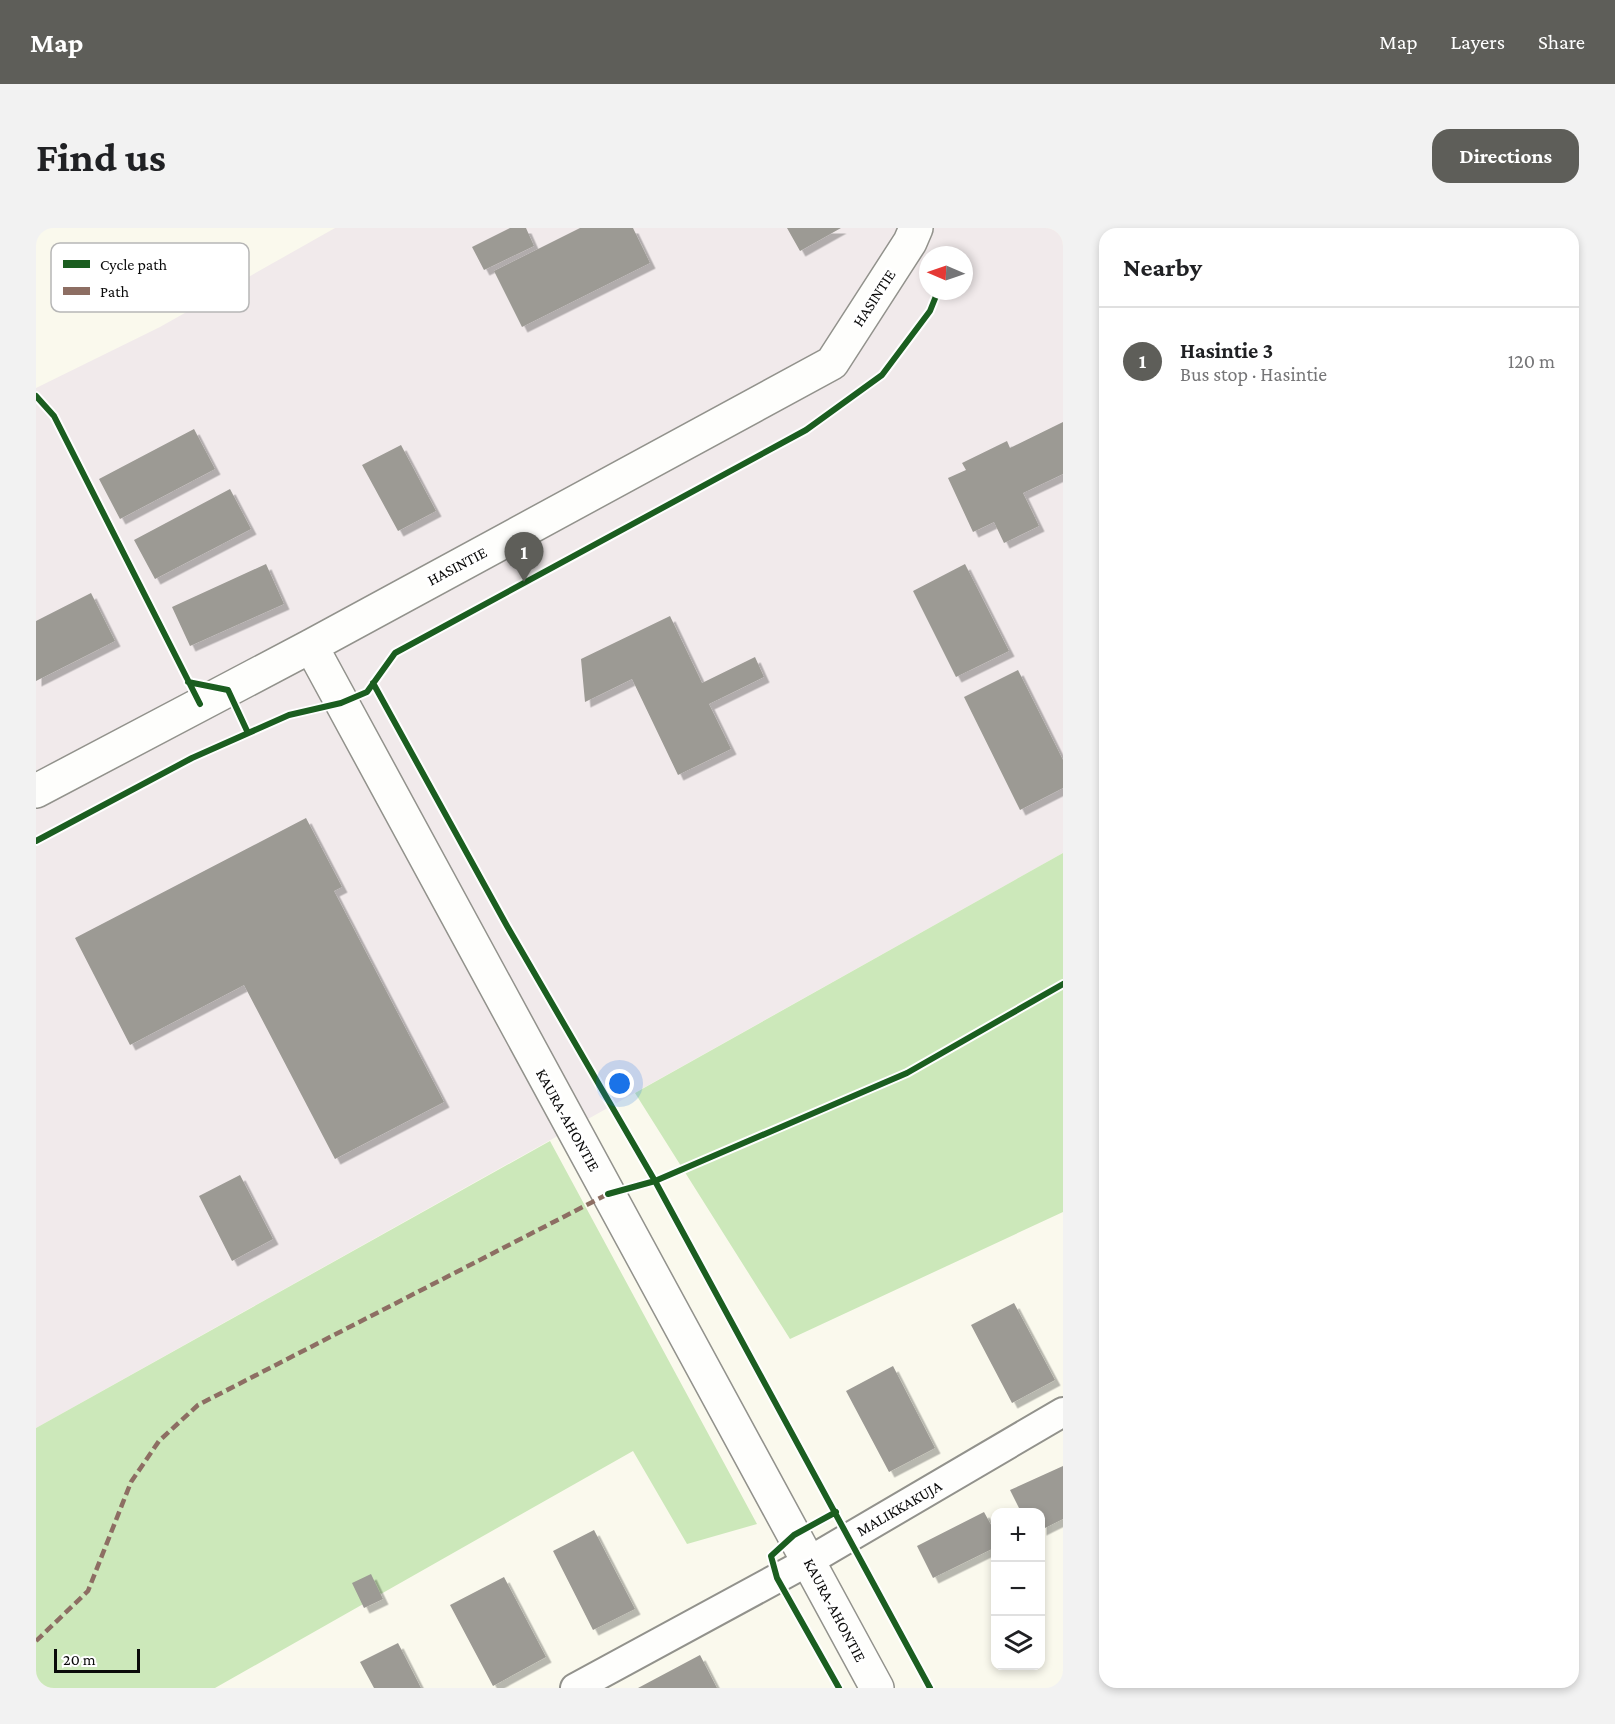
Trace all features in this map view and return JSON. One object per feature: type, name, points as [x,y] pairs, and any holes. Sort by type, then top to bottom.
[{"type":"street","name":"HASINTIE","points":[[36,791],[311,646],[832,363],[910,242],[916,228]]},
{"type":"street","name":"KAURA-AHONTIE","points":[[311,646],[877,1688]]},
{"type":"street","name":"MALIKKAKUJA","points":[[575,1688],[809,1561],[1063,1412]]},
{"type":"shaded area","points":[[335,228],[1063,228],[1063,853],[36,1428],[36,388],[187,312],[249,312],[249,277]]},
{"type":"green space","points":[[1063,853],[1063,1212],[790,1339],[635,1093]]},
{"type":"green space","points":[[550,1141],[757,1524],[687,1544],[633,1451],[215,1688],[36,1688],[36,1428]]},
{"type":"building","points":[[510,228],[526,228],[534,246],[484,270],[472,247]]},
{"type":"building","points":[[580,228],[633,228],[650,263],[522,327],[494,271]]},
{"type":"building","points":[[787,228],[841,228],[800,251]]},
{"type":"building","points":[[1063,422],[1063,474],[1023,493],[1039,526],[1004,543],[994,522],[973,532],[948,478],[966,470],[962,463],[1007,441],[1010,448]]},
{"type":"building","points":[[194,429],[215,469],[120,519],[99,479]]},
{"type":"building","points":[[401,445],[436,511],[398,531],[362,465]]},
{"type":"building","points":[[230,489],[251,529],[155,579],[134,540]]},
{"type":"building","points":[[266,564],[284,604],[190,646],[172,607]]},
{"type":"building","points":[[965,564],[1009,651],[956,677],[913,591]]},
{"type":"building","points":[[91,593],[115,641],[36,681],[36,621]]},
{"type":"building","points":[[670,616],[702,683],[755,657],[764,677],[709,704],[731,749],[678,775],[632,679],[585,702],[581,659]]},
{"type":"building","points":[[1018,670],[1063,760],[1063,788],[1020,810],[964,697]]},
{"type":"building","points":[[306,818],[342,887],[334,891],[444,1102],[335,1159],[244,985],[130,1045],[75,938]]},
{"type":"building","points":[[240,1175],[273,1239],[232,1261],[199,1196]]},
{"type":"building","points":[[1014,1303],[1055,1380],[1012,1403],[971,1325]]},
{"type":"building","points":[[893,1366],[935,1448],[889,1472],[846,1391]]},
{"type":"building","points":[[1063,1466],[1063,1519],[1045,1528],[1045,1508],[1019,1508],[1010,1490]]},
{"type":"building","points":[[984,1512],[991,1525],[991,1549],[933,1578],[917,1546]]},
{"type":"building","points":[[594,1530],[635,1609],[593,1630],[553,1551]]},
{"type":"building","points":[[371,1574],[383,1599],[364,1608],[352,1583]]},
{"type":"building","points":[[504,1577],[546,1657],[493,1686],[450,1605]]},
{"type":"building","points":[[398,1643],[421,1688],[374,1688],[360,1662]]},
{"type":"building","points":[[700,1655],[717,1688],[638,1688]]},
{"type":"marked path","points":[[36,1641],[88,1591],[131,1482],[159,1441],[198,1405],[608,1194]]},
{"type":"cycle path","points":[[36,841],[192,758],[289,715],[341,703],[367,692],[395,653],[806,430],[882,375],[930,311],[934,300]]},
{"type":"cycle path","points":[[36,396],[54,416],[200,704]]},
{"type":"cycle path","points":[[188,682],[228,690],[248,733]]},
{"type":"cycle path","points":[[373,683],[507,926],[655,1181],[930,1688]]},
{"type":"cycle path","points":[[608,1194],[655,1181],[907,1073],[1063,984]]},
{"type":"cycle path","points":[[836,1512],[794,1535],[771,1556],[777,1578],[839,1688]]},
{"type":"place","name":"Hasintie 3","points":[[524,582]]}]
